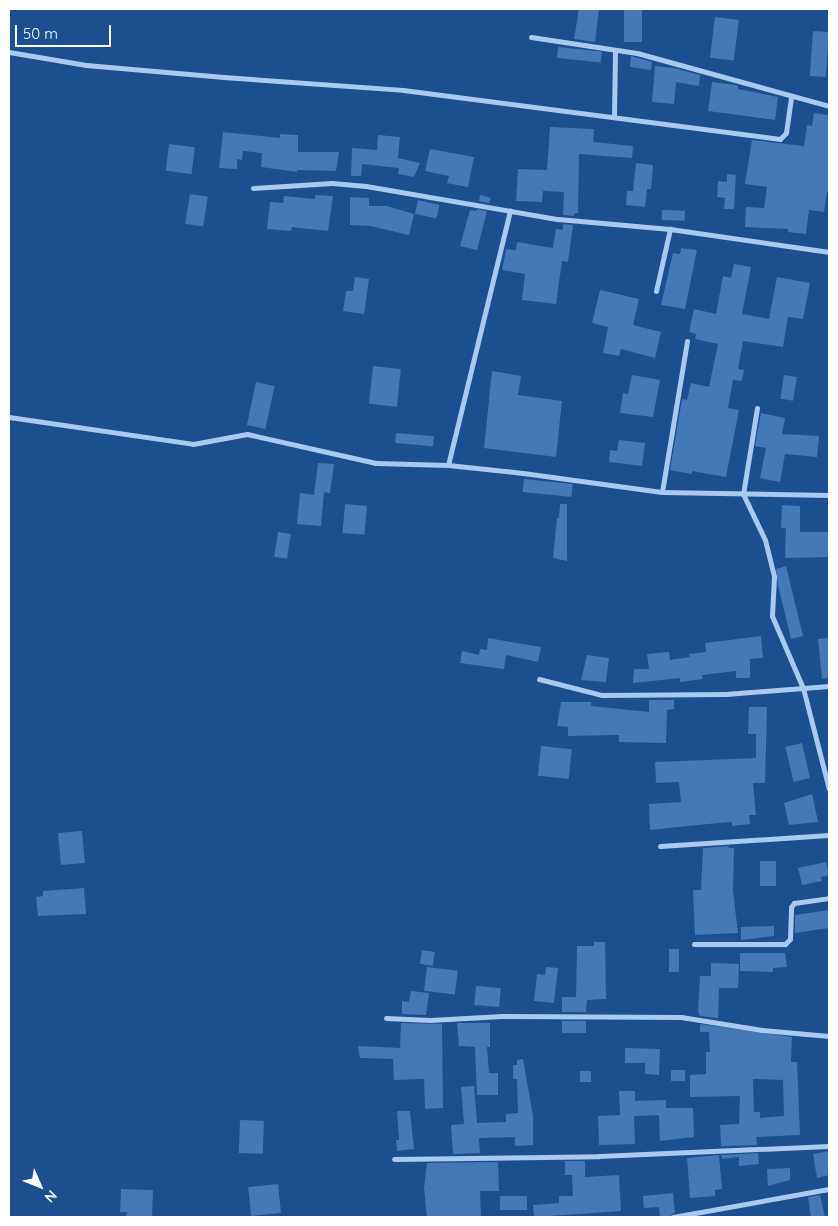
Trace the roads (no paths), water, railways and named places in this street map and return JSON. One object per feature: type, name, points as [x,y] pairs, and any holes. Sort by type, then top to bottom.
[{"type":"street","points":[[531,36],[637,53],[829,106]]},
{"type":"street","points":[[614,116],[615,50]]},
{"type":"street","points":[[9,52],[86,65],[403,90],[780,139],[786,133],[790,96]]},
{"type":"street","points":[[253,188],[332,183],[366,186],[558,219],[670,229],[829,252]]},
{"type":"street","points":[[448,466],[510,210]]},
{"type":"street","points":[[656,291],[670,229]]},
{"type":"street","points":[[662,492],[686,341]]},
{"type":"street","points":[[757,408],[744,494],[766,540],[774,577],[772,616],[803,688],[829,789]]},
{"type":"street","points":[[9,417],[193,444],[247,434],[376,463],[448,466],[523,473],[662,492],[829,495]]},
{"type":"street","points":[[539,679],[602,695],[726,694],[829,686]]},
{"type":"street","points":[[660,846],[829,834]]},
{"type":"street","points":[[694,944],[785,944],[790,939],[791,908],[794,904],[829,898]]},
{"type":"street","points":[[386,1018],[430,1020],[502,1016],[681,1017],[762,1030],[829,1036]]},
{"type":"street","points":[[394,1159],[599,1156],[829,1146]]},
{"type":"street","points":[[673,1217],[829,1189]]}]
